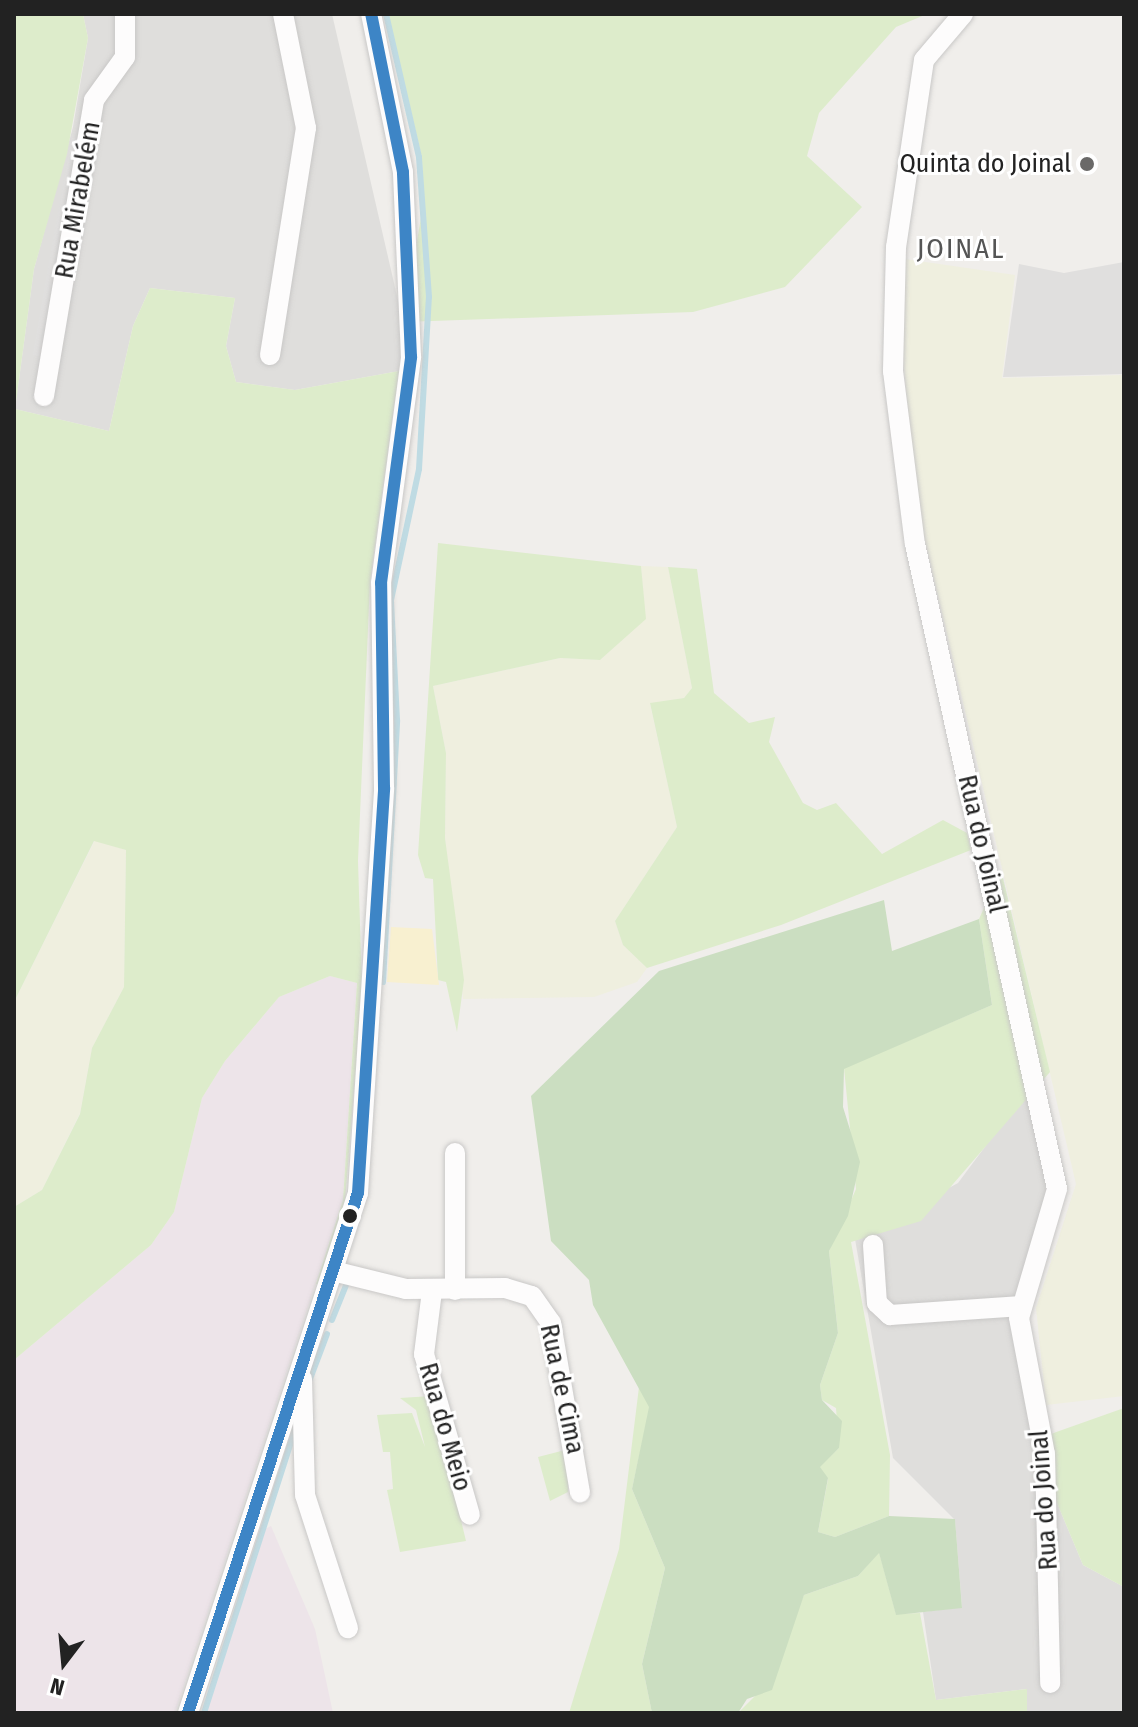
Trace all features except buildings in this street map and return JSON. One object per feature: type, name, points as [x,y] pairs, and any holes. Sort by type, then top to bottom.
[{"type":"street","name":"Rua Mirabelém","points":[[44,396],[96,93],[125,57],[125,14]]},
{"type":"street","points":[[270,355],[306,128],[283,14]]},
{"type":"street","points":[[188,1713],[301,1371],[337,1272],[361,1152],[384,788],[380,598],[411,357],[405,185],[371,14]]},
{"type":"street","name":"Rua do Joinal","points":[[963,14],[924,60],[896,247],[893,371],[915,544],[1057,1189],[1022,1306],[1045,1454],[1050,1683]]},
{"type":"street","points":[[455,1153],[455,1290]]},
{"type":"street","points":[[873,1245],[877,1303],[890,1315],[1022,1306]]},
{"type":"street","name":"Rua de Cima","points":[[337,1272],[432,1291],[516,1289],[545,1311],[573,1423],[580,1493]]},
{"type":"street","name":"Rua do Meio","points":[[432,1291],[424,1354],[470,1515]]},
{"type":"street","points":[[301,1371],[305,1495],[348,1628]]},
{"type":"shaded area","points":[[83,14],[332,14],[403,322],[399,371],[295,390],[236,382],[226,346],[235,298],[150,288],[133,326],[109,431],[15,409],[34,269],[73,127],[88,38]]},
{"type":"shaded area","points":[[71,137],[80,139],[42,357],[33,355]]},
{"type":"shaded area","points":[[1124,262],[1124,374],[1003,377],[1019,264],[1064,273]]},
{"type":"shaded area","points":[[330,976],[357,983],[343,1200],[175,1713],[14,1713],[14,1360],[151,1245],[174,1212],[202,1098],[225,1061],[279,997]]},
{"type":"shaded area","points":[[1028,1089],[1047,1186],[1045,1225],[1015,1319],[1031,1441],[1083,1565],[1124,1587],[1124,1713],[1027,1713],[1026,1689],[936,1700],[923,1612],[962,1607],[955,1520],[893,1458],[855,1239],[958,1183]]},
{"type":"shaded area","points":[[271,1526],[315,1629],[333,1713],[203,1713],[259,1532]]},
{"type":"green space","points":[[14,14],[83,14],[88,38],[67,154],[34,269],[15,409],[109,431],[133,326],[150,288],[235,298],[226,346],[236,382],[295,390],[399,371],[370,582],[358,861],[362,988],[345,1202],[322,1286],[316,1284],[343,1200],[357,983],[330,976],[279,997],[225,1061],[202,1098],[174,1212],[151,1245],[14,1360],[14,1207],[42,1190],[80,1114],[92,1048],[124,987],[126,850],[94,841],[14,1002]]},
{"type":"green space","points":[[388,14],[927,14],[896,27],[819,113],[807,156],[862,207],[785,287],[693,312],[403,322],[423,206],[422,158]]},
{"type":"green space","points":[[905,259],[1015,275],[1002,378],[1124,375],[1124,1396],[1046,1405],[1036,1308],[1076,1184],[916,502],[900,322]]},
{"type":"green space","points":[[438,543],[641,566],[646,619],[600,660],[560,658],[433,686],[446,753],[445,838],[464,980],[457,1032],[446,982],[438,980],[433,879],[425,878],[418,855]]},
{"type":"green space","points":[[641,566],[668,567],[692,688],[684,698],[650,704],[677,827],[615,921],[623,945],[647,968],[637,982],[594,997],[463,999],[445,838],[446,753],[433,686],[560,658],[600,660],[645,619]]},
{"type":"green space","points":[[668,567],[697,569],[714,693],[749,723],[775,717],[769,742],[803,803],[817,810],[836,803],[882,854],[943,820],[967,833],[971,850],[781,925],[647,968],[623,945],[615,921],[677,827],[650,703],[684,698],[692,688]]},
{"type":"green space","points":[[95,840],[126,850],[124,987],[92,1048],[80,1113],[42,1190],[14,1207],[14,1002]]},
{"type":"green space","points":[[1001,870],[1050,1072],[921,1221],[851,1242],[890,1455],[889,1516],[835,1537],[818,1532],[828,1479],[819,1467],[839,1448],[836,1408],[822,1400],[820,1385],[838,1333],[829,1251],[856,1189],[844,1068],[992,1005],[979,919]]},
{"type":"green space","points":[[884,900],[892,951],[979,919],[992,1005],[844,1069],[843,1107],[860,1162],[848,1216],[829,1251],[838,1333],[820,1385],[822,1400],[842,1421],[839,1448],[820,1467],[828,1478],[818,1532],[835,1537],[889,1516],[955,1519],[962,1608],[896,1615],[879,1553],[858,1576],[804,1595],[772,1690],[747,1699],[738,1713],[652,1713],[642,1664],[665,1568],[632,1489],[649,1407],[593,1305],[589,1280],[551,1241],[531,1096],[659,971]]},
{"type":"green space","points":[[639,1387],[650,1407],[632,1489],[665,1568],[642,1664],[652,1713],[569,1713],[619,1549]]},
{"type":"green space","points":[[431,1396],[466,1541],[400,1552],[387,1490],[393,1489],[390,1452],[383,1452],[377,1415],[412,1413],[425,1447],[416,1410],[400,1398]]},
{"type":"green space","points":[[1124,1408],[1124,1587],[1083,1565],[1031,1441]]},
{"type":"green space","points":[[569,1449],[568,1492],[550,1501],[538,1457]]},
{"type":"green space","points":[[879,1552],[896,1614],[920,1613],[936,1700],[1027,1689],[1027,1713],[738,1713],[759,1692],[804,1595],[858,1576]]},
{"type":"sand","points":[[391,927],[432,929],[439,985],[387,982]]},
{"type":"waterway","points":[[383,982],[397,720],[391,600],[419,469],[429,297],[419,157],[386,14]]},
{"type":"waterway","points":[[332,1320],[347,1283]]},
{"type":"waterway","points":[[310,1379],[327,1334]]},
{"type":"waterway","points":[[204,1713],[295,1430]]},
{"type":"transit line","points":[[188,1713],[358,1193],[384,788],[381,583],[411,357],[403,172],[371,14]]},
{"type":"place","name":"Quinta do Joinal","points":[[1087,164]]},
{"type":"district","name":"JOINAL","points":[[961,249]]}]
